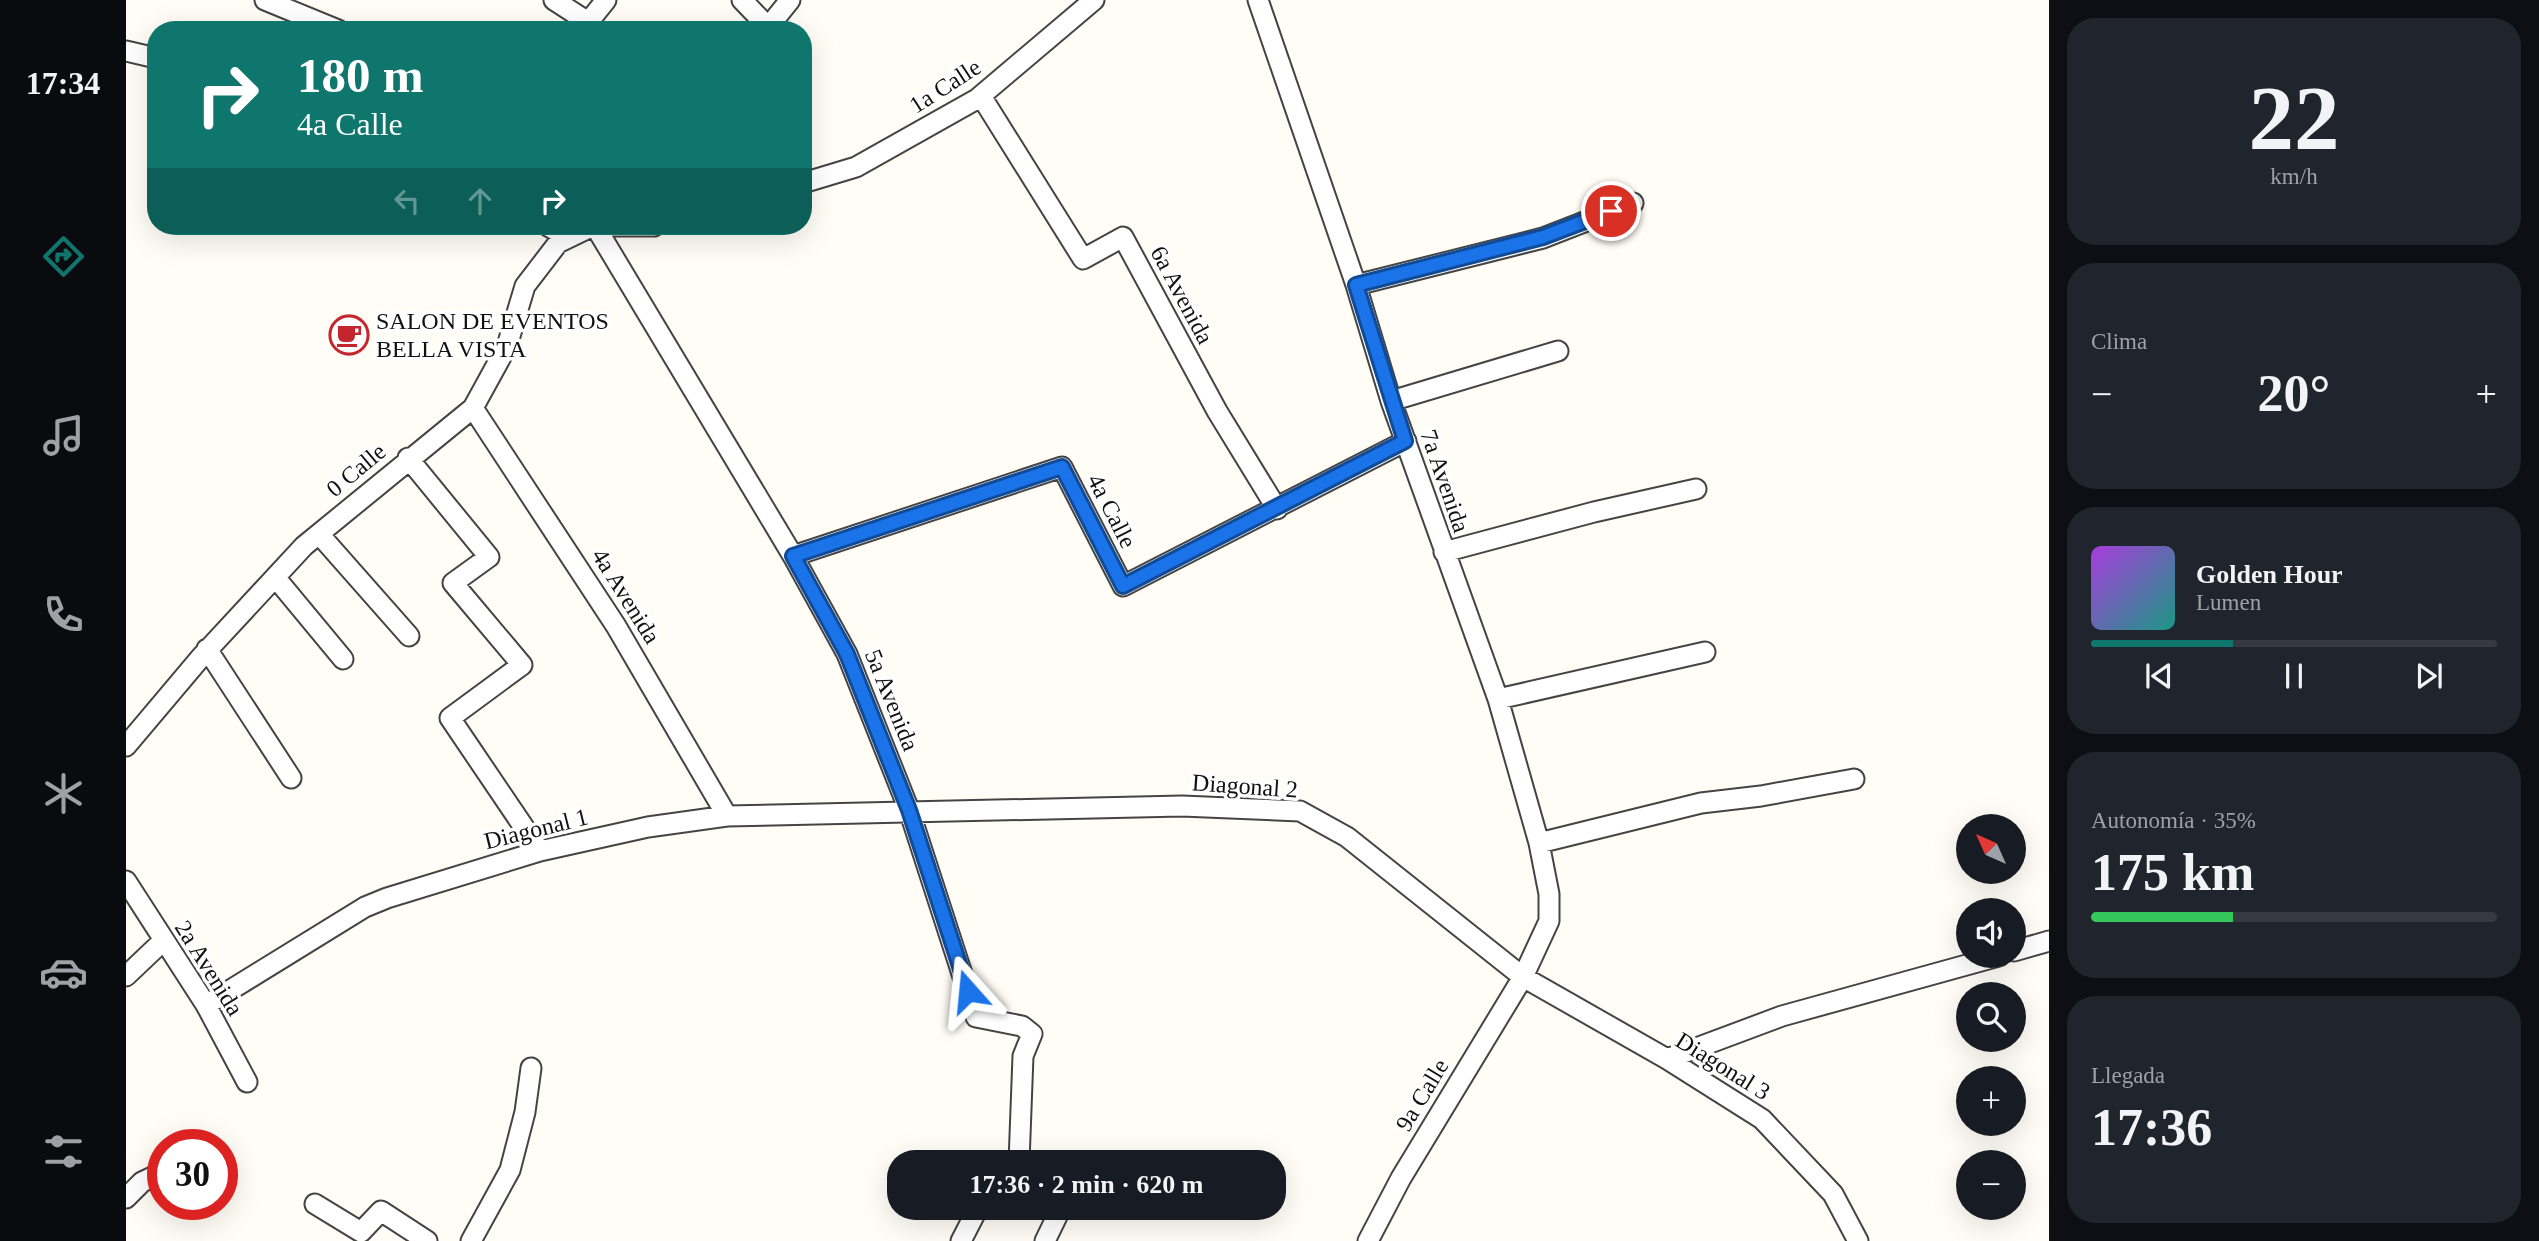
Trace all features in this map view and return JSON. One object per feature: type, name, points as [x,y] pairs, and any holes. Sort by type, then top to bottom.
[{"type":"street","points":[[265,0],[316,21]]},
{"type":"street","points":[[554,0],[579,21]]},
{"type":"street","points":[[589,21],[606,0]]},
{"type":"street","points":[[742,0],[761,21]]},
{"type":"street","points":[[773,21],[790,0]]},
{"type":"street","name":"1a Calle","points":[[812,180],[856,167],[981,96],[1094,0]]},
{"type":"street","name":"7a Avenida","points":[[1258,0],[1356,285],[1391,401],[1498,699],[1539,843],[1549,894],[1549,921],[1522,978]]},
{"type":"street","points":[[126,51],[147,56]]},
{"type":"street","name":"6a Avenida","points":[[981,96],[1083,259],[1123,237],[1217,411],[1277,509]]},
{"type":"street","points":[[1356,285],[1543,237],[1633,203]]},
{"type":"street","name":"0 Calle","points":[[126,746],[207,649],[319,534],[408,458],[473,408],[507,346],[525,286],[542,260],[572,235]]},
{"type":"street","name":"5a Avenida","points":[[599,235],[793,556],[847,654],[909,810],[976,1017],[1022,1026],[1032,1034],[1023,1056],[1019,1150]]},
{"type":"street","points":[[1391,401],[1558,351]]},
{"type":"street","name":"4a Avenida","points":[[473,408],[616,625],[727,816]]},
{"type":"street","name":"4a Calle","points":[[793,556],[1062,467],[1123,586],[1405,441]]},
{"type":"street","points":[[408,458],[489,556],[453,583],[522,665],[450,718],[540,851]]},
{"type":"street","points":[[1444,552],[1594,512],[1696,489]]},
{"type":"street","points":[[319,534],[409,636]]},
{"type":"street","points":[[275,577],[343,659]]},
{"type":"street","points":[[207,649],[291,778]]},
{"type":"street","points":[[1498,699],[1705,652]]},
{"type":"street","points":[[1539,843],[1701,803],[1754,797],[1854,779]]},
{"type":"street","name":"Diagonal 2","points":[[909,810],[1182,806],[1300,811],[1347,837],[1522,978]]},
{"type":"street","name":"Diagonal 1","points":[[206,1005],[365,907],[445,878],[540,851],[648,827],[727,816],[909,810]]},
{"type":"street","name":"2a Avenida","points":[[126,881],[206,1005],[247,1082]]},
{"type":"street","points":[[126,976],[164,940]]},
{"type":"street","points":[[2026,948],[2049,942]]},
{"type":"street","points":[[1667,1059],[1782,1016],[1956,968]]},
{"type":"street","name":"Diagonal 3","points":[[1522,978],[1667,1059],[1762,1119],[1833,1194],[1858,1241]]},
{"type":"street","name":"9a Calle","points":[[1368,1241],[1401,1178],[1522,978]]},
{"type":"street","points":[[471,1241],[510,1170],[525,1112],[531,1068]]},
{"type":"street","points":[[126,1198],[147,1180]]},
{"type":"street","points":[[316,1203],[361,1231],[381,1211],[427,1241]]},
{"type":"street","points":[[961,1241],[972,1220]]},
{"type":"street","points":[[1045,1241],[1055,1220]]},
{"type":"place","name":"SALON DE EVENTOS BELLA VISTA","points":[[349,335]]},
{"type":"route","points":[[968,991],[909,810],[847,654],[793,556],[1062,467],[1123,586],[1405,441],[1356,285],[1543,237],[1611,211]]}]
